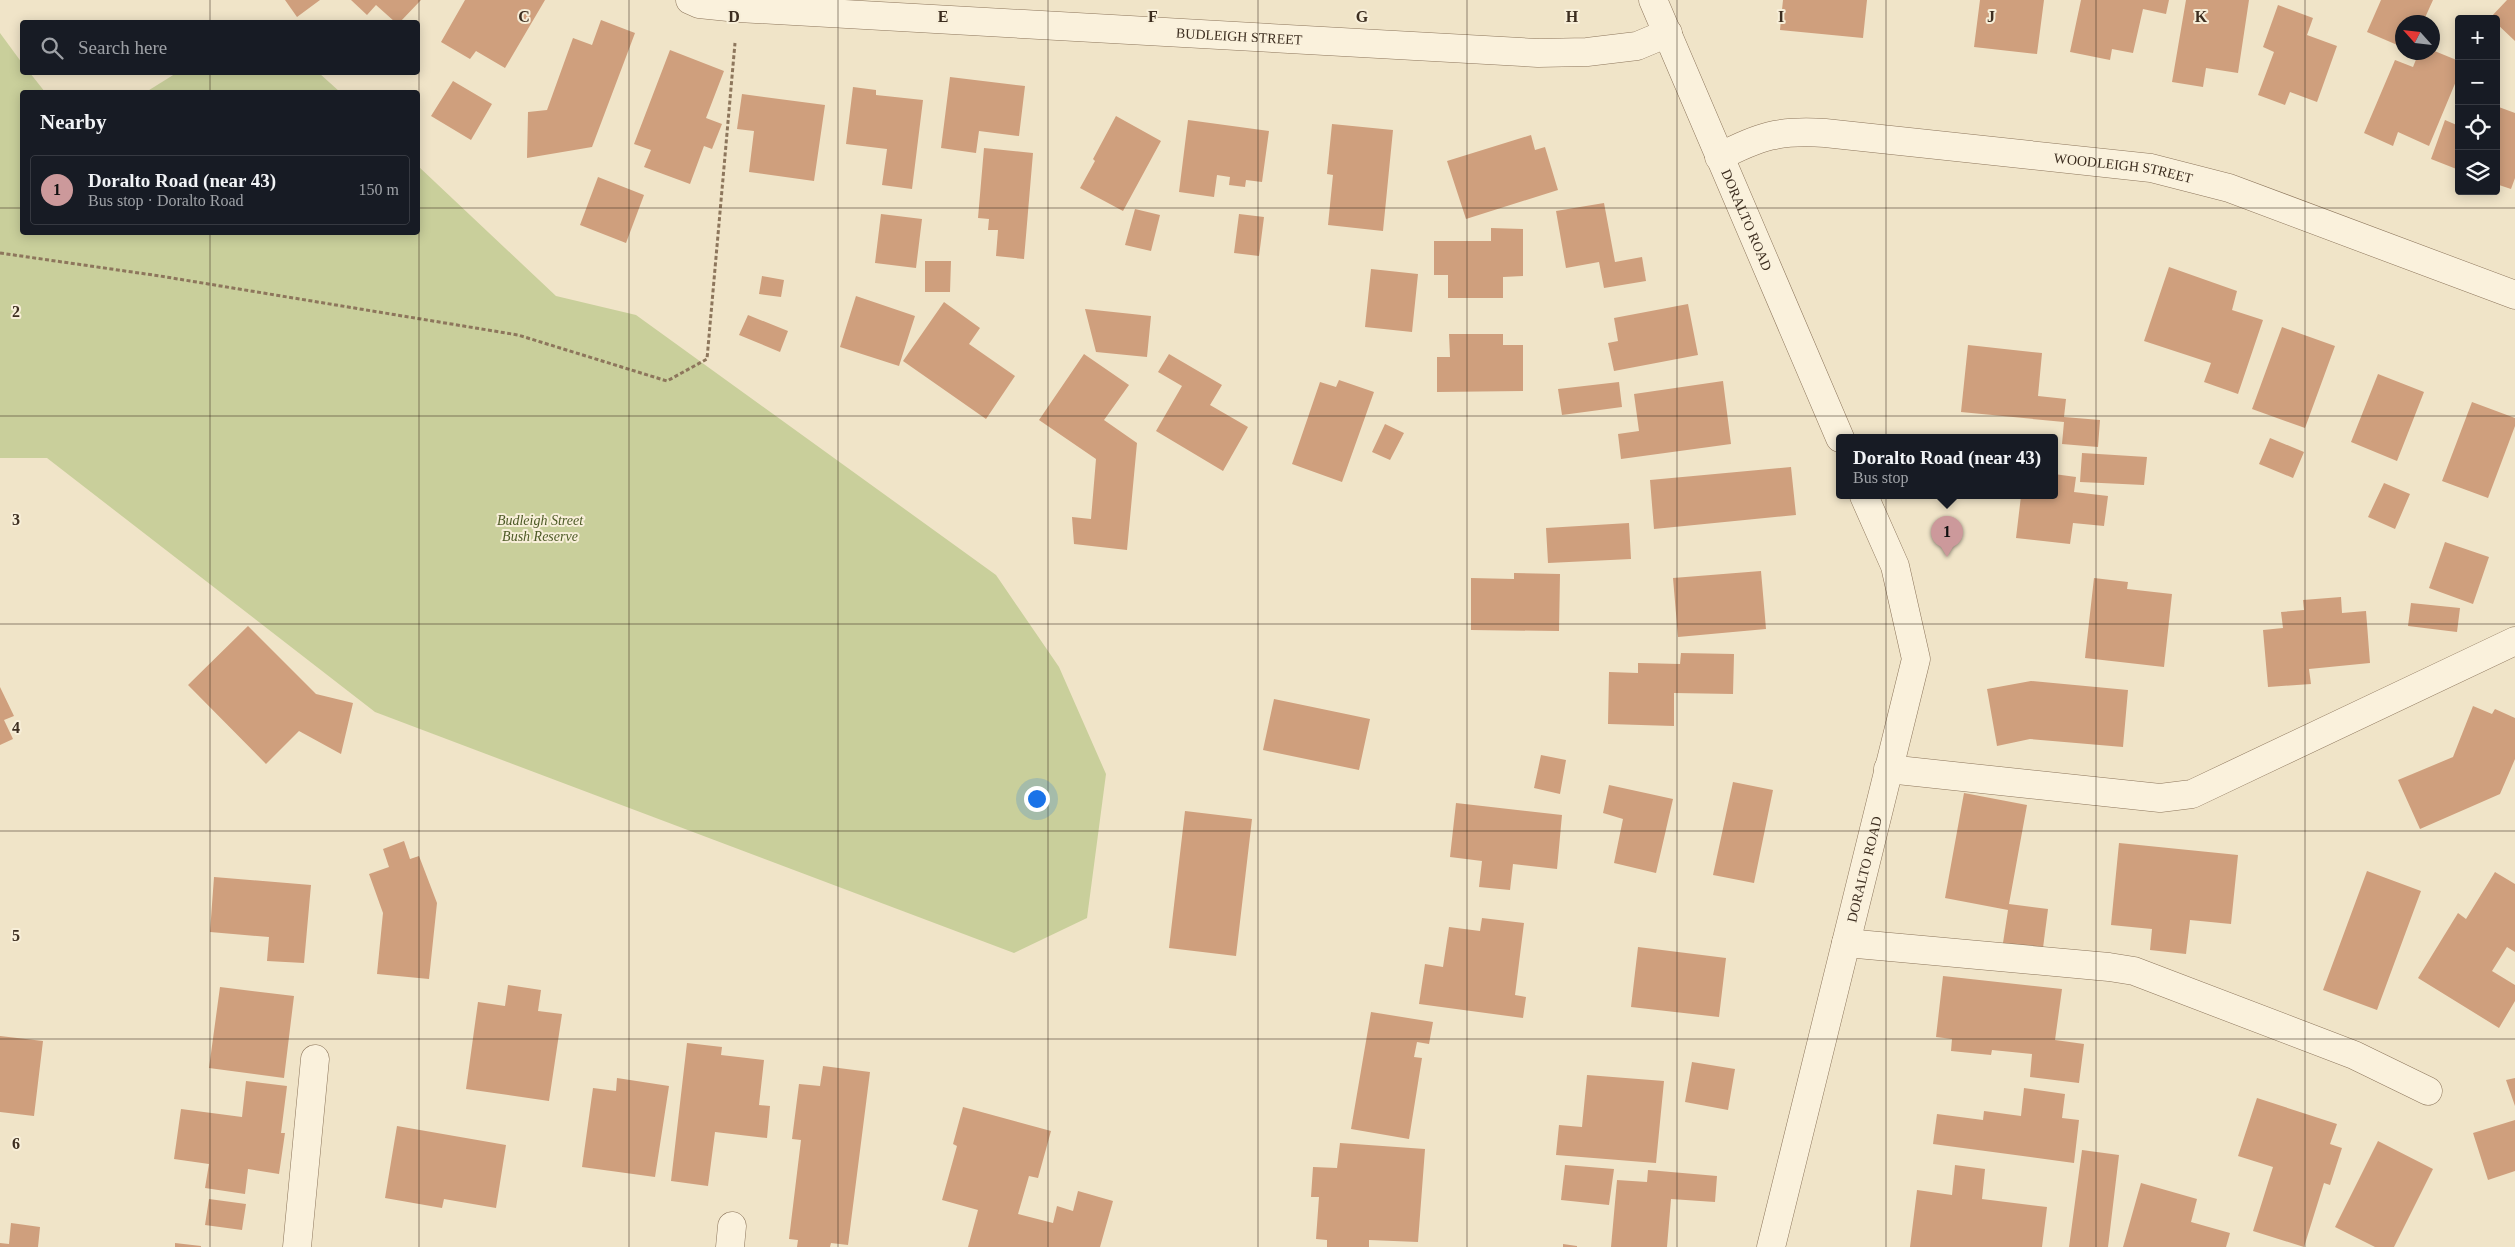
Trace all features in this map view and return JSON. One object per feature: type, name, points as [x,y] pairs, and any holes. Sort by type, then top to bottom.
[{"type":"street","name":"BUDLEIGH STREET","points":[[690,0],[698,4],[738,8],[1538,53],[1588,52],[1637,46],[1668,33]]},
{"type":"street","name":"DORALTO ROAD","points":[[1653,0],[1718,157],[1838,434]]},
{"type":"street","name":"WOODLEIGH STREET","points":[[1718,157],[1753,140],[1791,131],[1825,132],[2151,168],[2228,188],[2515,295]]},
{"type":"street","name":"DORALTO ROAD","points":[[1771,1247],[1916,659],[1894,566],[1865,499]]},
{"type":"street","points":[[1888,769],[2152,798],[2192,794],[2515,640]]},
{"type":"street","points":[[1846,943],[2134,971],[2354,1055],[2428,1091]]},
{"type":"street","points":[[296,1247],[315,1059]]},
{"type":"path","points":[[0,253],[160,276],[518,335],[667,381],[707,359],[738,8]]},
{"type":"green space","name":"Budleigh Street Bush Reserve","points":[[0,33],[20,60],[20,75],[32,75],[43,90],[20,90],[20,235],[420,235],[420,168],[556,296],[636,315],[996,575],[1059,667],[1106,774],[1087,918],[1014,953],[375,712],[47,458],[0,458]]},
{"type":"green space","points":[[173,75],[321,75],[338,90],[149,90]]},
{"type":"building","points":[[285,0],[320,0],[297,17]]},
{"type":"building","points":[[351,0],[421,0],[402,20],[393,20],[376,5],[367,15]]},
{"type":"building","points":[[465,0],[545,0],[505,68],[476,51],[470,59],[441,42]]},
{"type":"building","points":[[1783,0],[1867,0],[1863,38],[1780,30]]},
{"type":"building","points":[[1980,0],[2044,0],[2037,54],[1974,47]]},
{"type":"building","points":[[2081,0],[2169,0],[2166,14],[2143,9],[2133,53],[2112,49],[2110,60],[2070,52]]},
{"type":"building","points":[[2186,0],[2249,0],[2238,73],[2206,68],[2203,87],[2172,82]]},
{"type":"building","points":[[2381,0],[2433,0],[2426,15],[2395,15],[2395,44],[2367,32]]},
{"type":"building","points":[[2507,0],[2515,0],[2515,41],[2500,27],[2500,15],[2493,15]]},
{"type":"building","points":[[2278,5],[2313,18],[2307,35],[2337,46],[2317,102],[2290,92],[2285,105],[2258,95],[2274,52],[2263,47]]},
{"type":"building","points":[[601,20],[635,33],[592,147],[527,158],[528,112],[547,110],[573,38],[592,45]]},
{"type":"building","points":[[670,50],[724,71],[706,118],[722,124],[712,149],[704,146],[690,184],[644,167],[651,150],[634,144]]},
{"type":"building","points":[[2440,53],[2455,59],[2455,84],[2429,146],[2398,132],[2393,146],[2364,133],[2395,60],[2413,67],[2416,60],[2440,60]]},
{"type":"building","points":[[950,77],[1025,86],[1019,136],[979,131],[976,153],[941,148]]},
{"type":"building","points":[[453,81],[492,104],[471,140],[431,116]]},
{"type":"building","points":[[853,87],[876,90],[876,95],[923,100],[912,189],[882,185],[887,149],[846,144]]},
{"type":"building","points":[[742,94],[825,105],[814,181],[749,172],[754,131],[737,129]]},
{"type":"building","points":[[2500,107],[2515,113],[2515,178],[2511,189],[2500,185]]},
{"type":"building","points":[[1116,116],[1161,141],[1123,211],[1080,188]]},
{"type":"building","points":[[1188,120],[1269,131],[1262,182],[1246,180],[1245,187],[1229,185],[1230,177],[1217,175],[1214,197],[1179,192]]},
{"type":"building","points":[[2445,120],[2455,124],[2455,168],[2431,159]]},
{"type":"building","points":[[1332,124],[1393,130],[1383,231],[1328,225],[1333,175],[1327,174]]},
{"type":"building","points":[[1531,135],[1535,150],[1545,147],[1558,190],[1466,219],[1447,161]]},
{"type":"building","points":[[984,148],[1033,153],[1024,259],[996,256],[998,230],[988,230],[989,219],[978,218]]},
{"type":"building","points":[[598,177],[644,195],[626,243],[580,225]]},
{"type":"building","points":[[1604,203],[1615,262],[1642,257],[1646,281],[1604,288],[1599,262],[1566,268],[1556,211]]},
{"type":"building","points":[[1135,209],[1160,215],[1151,251],[1125,245]]},
{"type":"building","points":[[881,214],[922,219],[916,268],[875,263]]},
{"type":"building","points":[[1239,214],[1264,217],[1259,256],[1234,253]]},
{"type":"building","points":[[1491,228],[1523,229],[1523,276],[1503,277],[1503,298],[1448,298],[1448,275],[1434,275],[1434,241],[1491,241]]},
{"type":"building","points":[[925,261],[951,261],[950,292],[925,292]]},
{"type":"building","points":[[2169,267],[2237,291],[2232,310],[2263,320],[2238,394],[2204,382],[2211,363],[2144,341]]},
{"type":"building","points":[[1371,269],[1418,274],[1412,332],[1365,327]]},
{"type":"building","points":[[762,276],[784,280],[781,297],[759,294]]},
{"type":"building","points":[[856,296],[915,316],[899,366],[840,347]]},
{"type":"building","points":[[944,302],[980,328],[969,344],[1015,376],[986,419],[903,361]]},
{"type":"building","points":[[1688,304],[1698,355],[1614,371],[1608,343],[1618,341],[1614,318]]},
{"type":"building","points":[[1085,309],[1151,316],[1147,357],[1096,352]]},
{"type":"building","points":[[748,315],[788,331],[780,352],[739,335]]},
{"type":"building","points":[[2282,327],[2335,346],[2305,428],[2252,409]]},
{"type":"building","points":[[1449,334],[1503,334],[1503,345],[1523,345],[1523,391],[1437,392],[1437,357],[1450,357]]},
{"type":"building","points":[[1968,345],[2042,353],[2038,396],[2066,399],[2064,417],[2100,420],[2098,447],[2062,444],[2064,422],[1961,412]]},
{"type":"building","points":[[1084,354],[1129,385],[1104,420],[1137,443],[1127,550],[1074,544],[1072,517],[1091,519],[1096,459],[1039,420]]},
{"type":"building","points":[[1169,354],[1222,385],[1210,405],[1248,427],[1223,471],[1156,431],[1182,386],[1158,372]]},
{"type":"building","points":[[2378,374],[2424,392],[2397,461],[2351,442]]},
{"type":"building","points":[[1339,380],[1374,392],[1342,482],[1292,464],[1320,382],[1336,387]]},
{"type":"building","points":[[1723,381],[1731,444],[1621,459],[1618,434],[1639,431],[1634,394]]},
{"type":"building","points":[[1619,382],[1622,407],[1562,415],[1558,389]]},
{"type":"building","points":[[2472,402],[2515,418],[2515,426],[2488,498],[2442,481]]},
{"type":"building","points":[[1385,424],[1404,433],[1390,460],[1372,452]]},
{"type":"building","points":[[2270,438],[2304,452],[2293,478],[2259,464]]},
{"type":"building","points":[[2082,453],[2147,457],[2144,485],[2080,482]]},
{"type":"building","points":[[1791,467],[1796,515],[1654,529],[1650,480]]},
{"type":"building","points":[[2058,475],[2076,477],[2074,492],[2108,496],[2104,526],[2073,523],[2070,544],[2016,538],[2021,499],[2058,499]]},
{"type":"building","points":[[2384,483],[2410,494],[2395,529],[2368,517]]},
{"type":"building","points":[[1629,523],[1631,559],[1548,563],[1546,528]]},
{"type":"building","points":[[2445,542],[2489,557],[2473,604],[2429,588]]},
{"type":"building","points":[[1761,571],[1766,629],[1678,637],[1673,578]]},
{"type":"building","points":[[1514,573],[1560,574],[1559,631],[1471,630],[1471,578],[1514,579]]},
{"type":"building","points":[[2094,578],[2128,582],[2127,589],[2172,594],[2164,667],[2085,658]]},
{"type":"building","points":[[2341,597],[2342,613],[2366,611],[2370,663],[2309,669],[2311,684],[2268,687],[2263,630],[2283,628],[2281,612],[2304,610],[2303,600]]},
{"type":"building","points":[[2411,603],[2460,608],[2457,632],[2408,626]]},
{"type":"building","points":[[248,626],[316,694],[353,703],[341,754],[299,731],[266,764],[188,685]]},
{"type":"building","points":[[1681,653],[1734,654],[1733,694],[1674,693],[1674,726],[1608,724],[1609,672],[1638,673],[1638,663],[1680,664]]},
{"type":"building","points":[[2031,681],[2128,690],[2123,747],[2030,739],[1997,746],[1987,689]]},
{"type":"building","points":[[0,687],[14,716],[4,720],[13,739],[0,745]]},
{"type":"building","points":[[1274,699],[1370,719],[1359,770],[1263,750]]},
{"type":"building","points":[[2473,706],[2492,714],[2495,709],[2515,718],[2515,759],[2500,794],[2420,829],[2398,780],[2453,757]]},
{"type":"building","points":[[1541,755],[1566,760],[1560,794],[1534,788]]},
{"type":"building","points":[[1733,782],[1773,790],[1754,883],[1713,875]]},
{"type":"building","points":[[1609,785],[1673,799],[1656,873],[1614,863],[1623,819],[1603,813]]},
{"type":"building","points":[[1964,793],[2027,805],[2009,904],[2048,909],[2043,948],[2003,943],[2008,910],[1945,898]]},
{"type":"building","points":[[1456,803],[1562,815],[1557,869],[1513,864],[1510,890],[1479,887],[1482,861],[1450,857]]},
{"type":"building","points":[[1185,811],[1252,819],[1236,956],[1169,948]]},
{"type":"building","points":[[404,841],[410,859],[419,856],[437,903],[429,979],[377,974],[383,913],[369,874],[389,867],[383,849]]},
{"type":"building","points":[[2119,843],[2238,855],[2231,924],[2190,920],[2186,954],[2150,950],[2152,929],[2111,925]]},
{"type":"building","points":[[2367,871],[2421,891],[2377,1010],[2323,990]]},
{"type":"building","points":[[2495,872],[2515,884],[2515,952],[2507,947],[2492,971],[2515,985],[2515,1001],[2499,1028],[2418,978],[2458,913],[2466,919]]},
{"type":"building","points":[[214,877],[311,885],[304,963],[267,961],[269,937],[210,932]]},
{"type":"building","points":[[1482,918],[1524,923],[1515,995],[1526,997],[1523,1018],[1419,1004],[1425,964],[1443,967],[1449,927],[1480,931]]},
{"type":"building","points":[[1638,947],[1726,958],[1719,1017],[1631,1007]]},
{"type":"building","points":[[1943,976],[2062,989],[2055,1040],[2084,1044],[2079,1083],[2030,1077],[2032,1054],[1992,1050],[1991,1055],[1951,1051],[1952,1039],[1936,1037]]},
{"type":"building","points":[[508,985],[541,990],[538,1011],[562,1014],[549,1101],[466,1089],[478,1002],[505,1006]]},
{"type":"building","points":[[220,987],[294,996],[284,1078],[209,1068]]},
{"type":"building","points":[[1371,1012],[1433,1022],[1429,1044],[1417,1042],[1414,1057],[1422,1058],[1409,1139],[1351,1129]]},
{"type":"building","points":[[0,1036],[43,1041],[34,1116],[0,1112]]},
{"type":"building","points":[[687,1043],[722,1047],[721,1055],[764,1060],[759,1105],[770,1106],[767,1138],[715,1132],[708,1186],[671,1181]]},
{"type":"building","points":[[1692,1062],[1735,1069],[1728,1110],[1685,1102]]},
{"type":"building","points":[[823,1066],[870,1072],[848,1245],[831,1243],[830,1247],[797,1247],[798,1240],[789,1239],[801,1140],[792,1139],[799,1084],[820,1086]]},
{"type":"building","points":[[1587,1075],[1664,1081],[1656,1163],[1556,1155],[1559,1125],[1582,1127]]},
{"type":"building","points":[[617,1078],[669,1086],[655,1177],[582,1167],[593,1088],[616,1091]]},
{"type":"building","points":[[2515,1078],[2515,1106],[2506,1080]]},
{"type":"building","points":[[246,1081],[287,1086],[281,1133],[285,1133],[279,1174],[248,1169],[245,1194],[205,1188],[209,1164],[174,1159],[181,1109],[242,1117]]},
{"type":"building","points":[[2024,1088],[2065,1094],[2062,1118],[2079,1120],[2074,1163],[1933,1144],[1937,1114],[1983,1120],[1984,1111],[2021,1116]]},
{"type":"building","points":[[2257,1098],[2337,1124],[2330,1144],[2342,1148],[2330,1185],[2324,1183],[2304,1247],[2253,1231],[2273,1167],[2238,1156]]},
{"type":"building","points":[[963,1107],[1051,1131],[1038,1178],[1029,1176],[1018,1214],[1053,1223],[1057,1206],[1073,1211],[1078,1191],[1113,1201],[1100,1247],[968,1247],[978,1210],[942,1200],[957,1146],[953,1144]]},
{"type":"building","points":[[2515,1120],[2515,1171],[2488,1180],[2473,1133]]},
{"type":"building","points":[[397,1126],[506,1145],[496,1208],[444,1199],[442,1208],[385,1198]]},
{"type":"building","points":[[2378,1141],[2433,1169],[2394,1247],[2375,1247],[2335,1227]]},
{"type":"building","points":[[1340,1143],[1425,1149],[1418,1242],[1369,1240],[1369,1247],[1327,1247],[1327,1240],[1316,1239],[1319,1197],[1311,1197],[1313,1167],[1337,1168]]},
{"type":"building","points":[[2082,1150],[2119,1155],[2108,1247],[2069,1247]]},
{"type":"building","points":[[1565,1165],[1614,1169],[1609,1205],[1561,1200]]},
{"type":"building","points":[[1955,1165],[1985,1169],[1982,1199],[2047,1207],[2042,1247],[1910,1247],[1917,1190],[1952,1195]]},
{"type":"building","points":[[1648,1170],[1717,1176],[1715,1202],[1671,1199],[1667,1247],[1611,1247],[1617,1180],[1647,1182]]},
{"type":"building","points":[[2141,1183],[2197,1199],[2191,1222],[2230,1233],[2226,1247],[2123,1247]]},
{"type":"building","points":[[209,1199],[246,1204],[242,1230],[205,1225]]},
{"type":"building","points":[[11,1223],[40,1227],[38,1247],[0,1247],[0,1243],[9,1244]]},
{"type":"building","points":[[175,1243],[201,1246],[201,1247],[175,1247]]},
{"type":"building","points":[[1563,1244],[1577,1246],[1577,1247],[1563,1247]]},
{"type":"place","name":"Doralto Road (near 43)","points":[[1947,557]]}]
